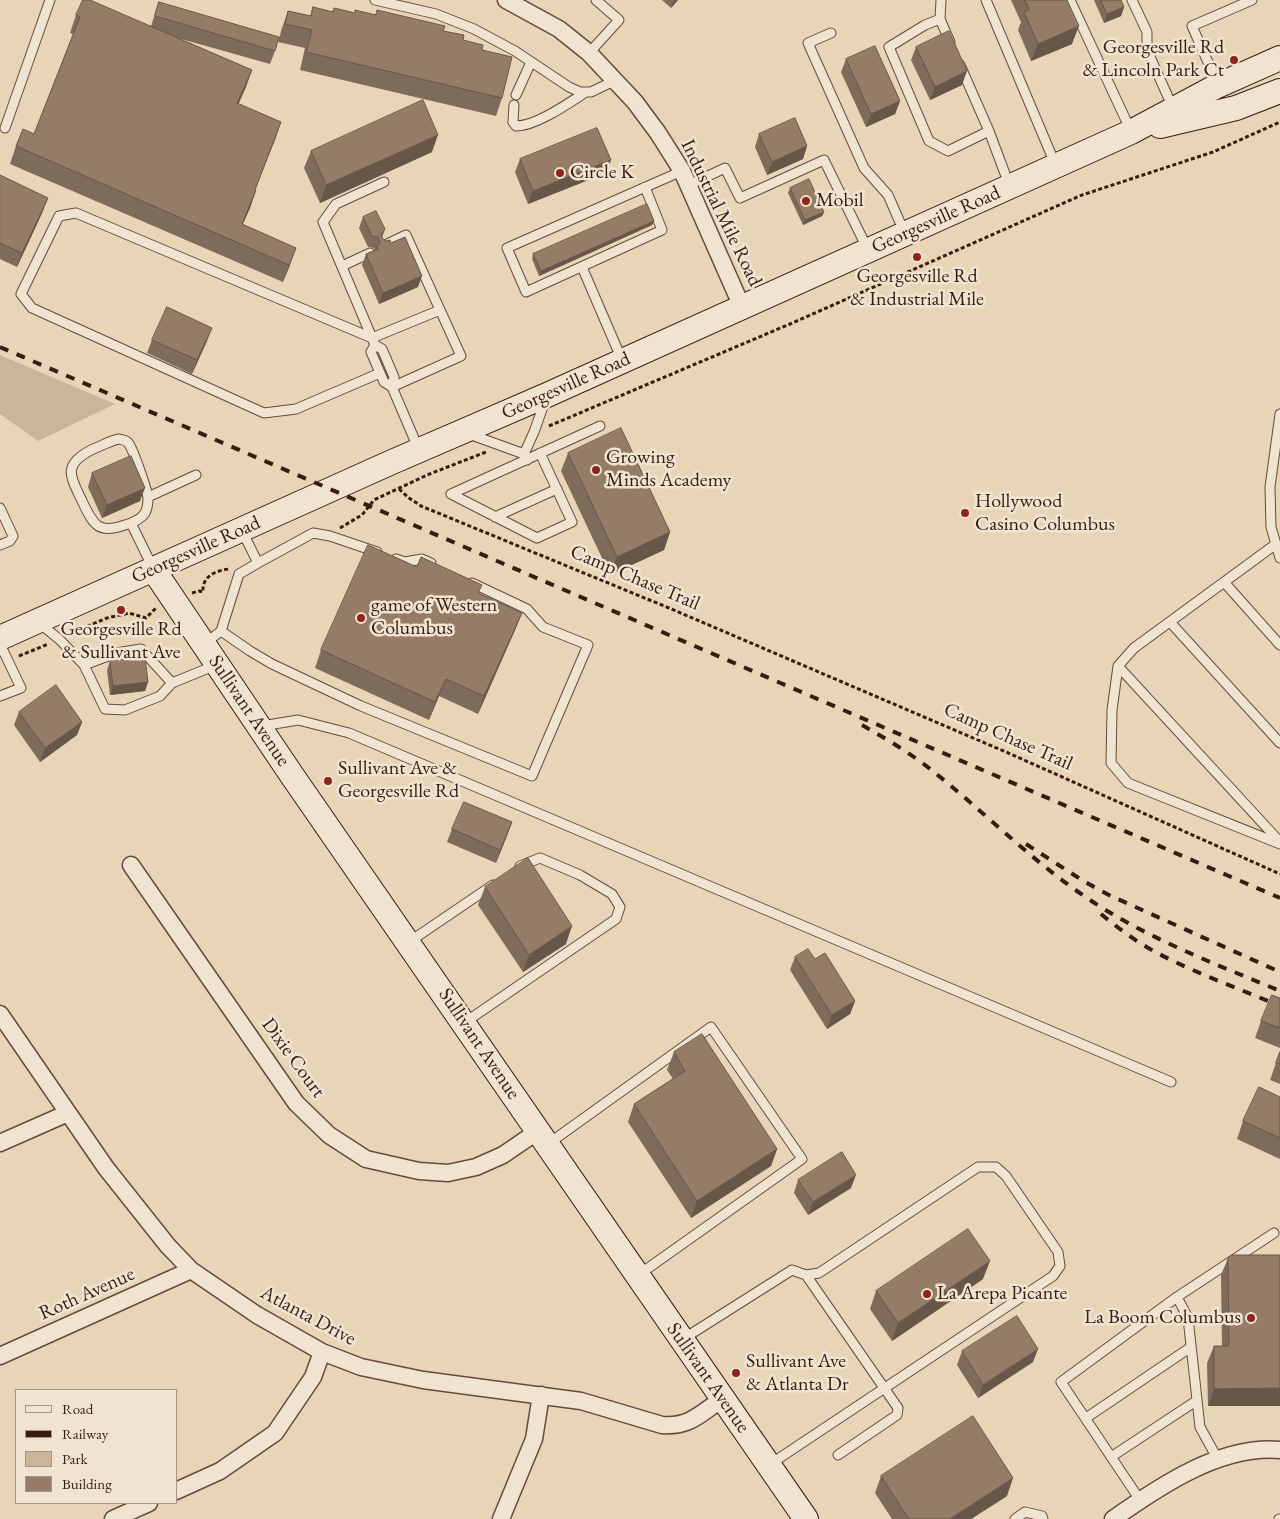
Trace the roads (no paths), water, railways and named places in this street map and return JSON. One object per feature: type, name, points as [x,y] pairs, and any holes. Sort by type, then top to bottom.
[{"type":"main road","name":"Georgesville Road","points":[[0,638],[1132,132],[1218,85],[1280,58]]},
{"type":"main road","name":"Georgesville Road","points":[[1132,132],[1236,108],[1280,91]]},
{"type":"main road","name":"Sullivant Avenue","points":[[153,569],[174,601],[213,638],[217,664],[806,1519]]},
{"type":"street","name":"Industrial Mile Road","points":[[506,0],[534,6],[589,53],[616,80],[658,133],[685,178],[742,306]]},
{"type":"street","name":"Dixie Court","points":[[132,865],[296,1103],[336,1140],[366,1159],[419,1171],[448,1172],[476,1167],[543,1138]]},
{"type":"street","name":"Atlanta Drive","points":[[0,1014],[68,1113],[168,1246],[192,1270],[257,1315],[322,1352],[361,1367],[423,1380],[581,1401],[662,1425],[675,1426],[687,1423],[722,1399]]},
{"type":"street","points":[[0,1143],[68,1113]]},
{"type":"street","name":"Roth Avenue","points":[[0,1356],[192,1270]]},
{"type":"street","points":[[178,1489],[220,1471],[275,1433],[313,1377],[322,1352]]},
{"type":"street","points":[[501,1519],[534,1439],[541,1395]]},
{"type":"street","points":[[1113,1519],[1180,1476],[1217,1458],[1267,1448],[1280,1450]]},
{"type":"street","points":[[113,1519],[147,1504]]},
{"type":"lane","points":[[5,128],[50,0]]},
{"type":"lane","points":[[375,0],[436,14],[474,29],[580,92],[591,92],[616,80]]},
{"type":"lane","points":[[589,53],[619,20],[596,0]]},
{"type":"lane","points":[[941,0],[940,19],[989,131],[1010,187]]},
{"type":"lane","points":[[986,0],[1056,166]]},
{"type":"lane","points":[[1070,0],[1132,132]]},
{"type":"lane","points":[[1132,0],[1147,32],[1147,50],[1173,109]]},
{"type":"lane","points":[[1218,85],[1192,26],[1252,0]]},
{"type":"lane","points":[[940,19],[925,25],[889,47],[929,141],[948,151],[989,131]]},
{"type":"lane","points":[[831,34],[808,43],[864,168],[888,195],[904,234]]},
{"type":"lane","points":[[516,95],[531,62]]},
{"type":"lane","points":[[514,105],[513,122],[516,126],[523,126],[555,112],[586,92]]},
{"type":"lane","points":[[645,188],[662,230],[526,292],[508,248],[645,188],[725,168],[740,198],[824,160],[868,250]]},
{"type":"lane","points":[[384,182],[336,204],[323,222],[374,342],[371,352],[384,382],[392,387],[419,450]]},
{"type":"lane","points":[[380,373],[296,408],[264,413],[32,308],[21,294],[60,216],[76,213],[374,342],[382,349],[394,378],[392,387]]},
{"type":"lane","points":[[383,246],[406,235],[461,356],[392,387]]},
{"type":"lane","points":[[342,266],[370,253]]},
{"type":"lane","points":[[582,267],[622,360]]},
{"type":"lane","points":[[374,342],[440,310]]},
{"type":"lane","points":[[525,457],[547,395]]},
{"type":"lane","points":[[1280,414],[1270,487],[1271,527],[1280,558]]},
{"type":"lane","points":[[540,453],[572,522],[537,538],[451,494],[525,457],[540,453],[600,426]]},
{"type":"lane","points":[[464,432],[525,457]]},
{"type":"lane","points":[[112,440],[125,440],[133,452],[148,497],[145,513],[131,523],[114,529],[104,530],[96,526],[90,518],[72,480],[71,468],[73,462],[78,457],[112,440]]},
{"type":"lane","points":[[148,497],[196,475]]},
{"type":"lane","points":[[495,517],[557,489]]},
{"type":"lane","points":[[0,508],[13,536],[10,541],[0,545]]},
{"type":"lane","points":[[131,523],[153,569]]},
{"type":"lane","points":[[241,529],[257,560]]},
{"type":"lane","points":[[440,567],[422,559],[406,562],[330,536],[313,533],[257,560],[239,574],[213,638],[250,651],[272,664],[361,706],[532,776],[588,645],[543,627],[527,610],[466,580]]},
{"type":"lane","points":[[1276,544],[1134,648],[1118,666],[1112,710],[1111,763],[1128,783],[1280,843]]},
{"type":"lane","points":[[1224,582],[1280,645]]},
{"type":"lane","points":[[37,621],[59,639],[84,665],[105,709],[125,710],[160,696],[172,683],[217,664]]},
{"type":"lane","points":[[1170,622],[1280,743]]},
{"type":"lane","points":[[0,644],[21,688],[0,696]]},
{"type":"lane","points":[[84,665],[116,653],[141,649],[172,683]]},
{"type":"lane","points":[[1118,666],[1280,843]]},
{"type":"lane","points":[[259,726],[298,720],[349,733],[1171,1082]]},
{"type":"lane","points":[[464,1023],[616,919],[620,907],[612,894],[580,875],[540,858],[513,870]]},
{"type":"lane","points":[[408,942],[497,881]]},
{"type":"lane","points":[[543,1138],[711,1027],[802,1160],[637,1276]]},
{"type":"lane","points":[[682,1340],[792,1270],[806,1275],[819,1273],[978,1167],[996,1167],[1006,1176],[1058,1252],[1060,1266],[1053,1276],[768,1466]]},
{"type":"lane","points":[[1140,1500],[1061,1382],[1177,1297],[1274,1233]]},
{"type":"lane","points":[[806,1275],[898,1408],[897,1415],[838,1455]]},
{"type":"lane","points":[[1177,1297],[1188,1318],[1200,1427],[1217,1458]]},
{"type":"lane","points":[[1086,1418],[1191,1347]]},
{"type":"lane","points":[[1111,1456],[1196,1400]]},
{"type":"lane","points":[[1015,1519],[1025,1512],[1042,1516],[1043,1519]]},
{"type":"railway","points":[[0,347],[1280,898]]},
{"type":"railway","points":[[862,725],[925,765],[1038,861],[1100,907],[1175,947],[1280,991]]},
{"type":"railway","points":[[1026,844],[1085,882],[1111,896],[1280,972]]},
{"type":"railway","points":[[1101,914],[1129,936],[1159,954],[1204,975],[1280,1006]]},
{"type":"place","name":"Georgesville Rd & Lincoln Park Ct","points":[[1234,60]]},
{"type":"place","name":"Circle K","points":[[560,173]]},
{"type":"place","name":"Mobil","points":[[806,201]]},
{"type":"place","name":"Georgesville Rd & Industrial Mile","points":[[917,257]]},
{"type":"place","name":"Growing Minds Academy","points":[[596,470]]},
{"type":"place","name":"Hollywood Casino Columbus","points":[[965,513]]},
{"type":"place","name":"Georgesville Rd & Sullivant Ave","points":[[121,610]]},
{"type":"place","name":"game of Western Columbus","points":[[361,618]]},
{"type":"place","name":"Sullivant Ave & Georgesville Rd","points":[[328,781]]},
{"type":"place","name":"La Arepa Picante","points":[[927,1294]]},
{"type":"place","name":"La Boom Columbus","points":[[1251,1318]]},
{"type":"place","name":"Sullivant Ave & Atlanta Dr","points":[[736,1373]]}]
